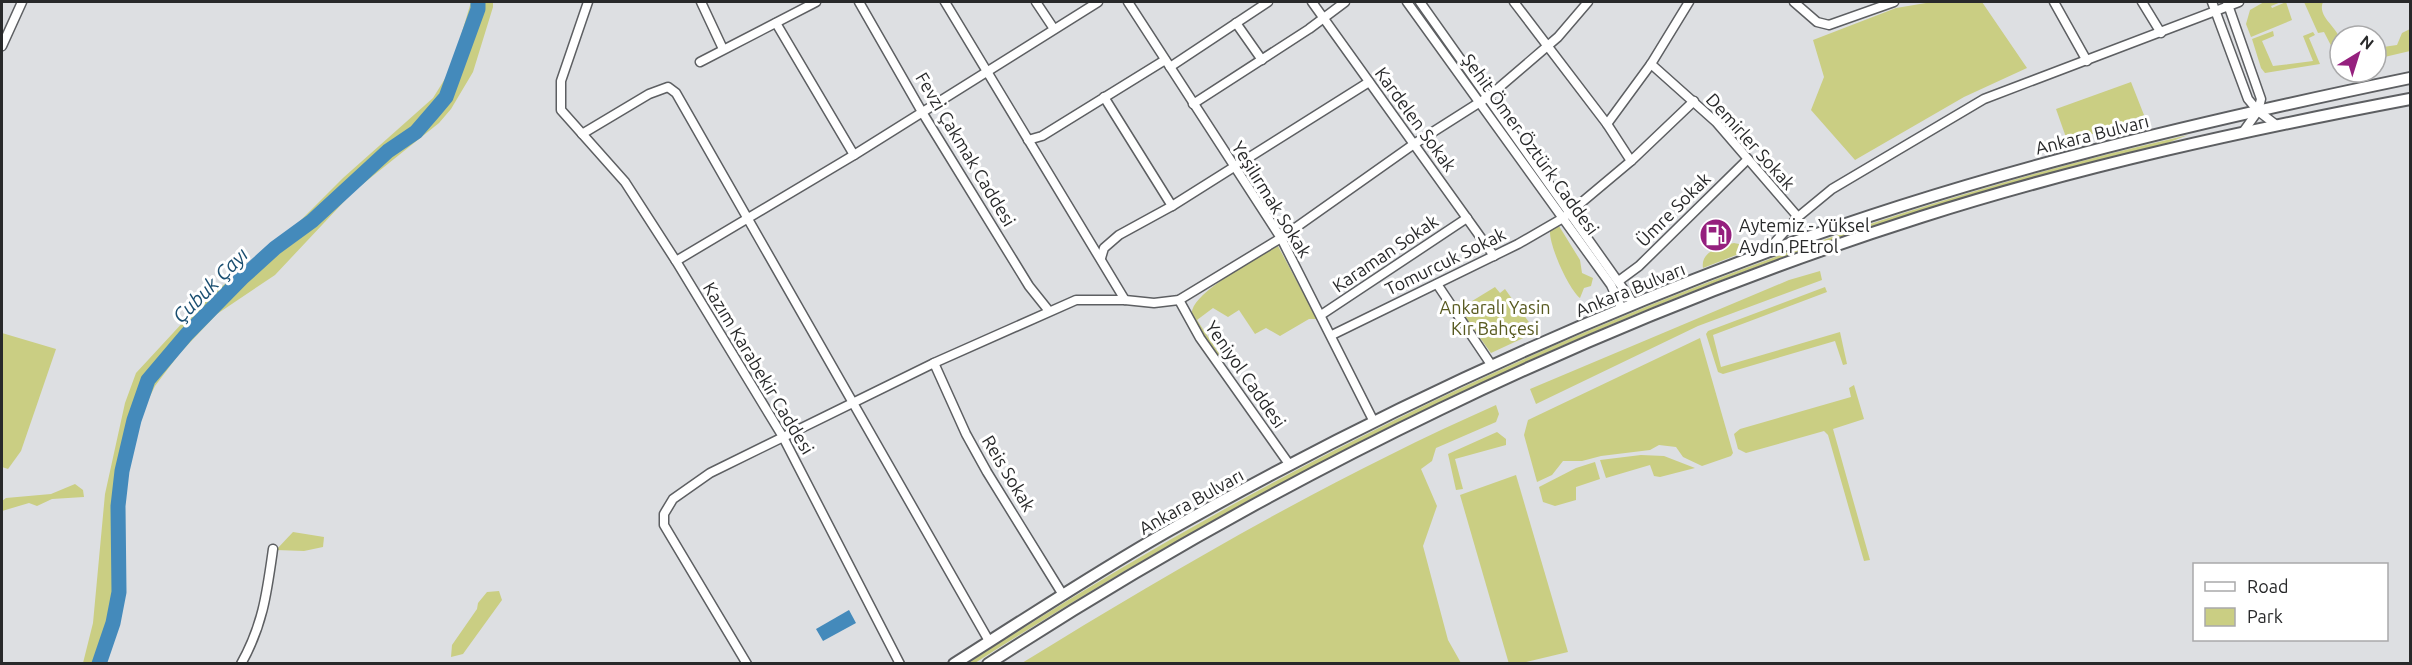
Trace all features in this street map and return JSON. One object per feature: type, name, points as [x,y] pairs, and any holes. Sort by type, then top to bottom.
[{"type":"main road","name":"Ankara Bulvarı","points":[[954,663],[1167,532],[1289,465],[1492,366],[1634,304],[1767,252],[1991,178],[2086,151],[2410,78]]},
{"type":"main road","name":"Ankara Bulvarı","points":[[988,663],[1132,572],[1244,509],[1371,444],[1589,343],[1787,263],[1925,216],[2049,180],[2276,124],[2410,99]]},
{"type":"street","points":[[2,46],[22,2]]},
{"type":"street","name":"Kazım Karabekir Caddesi","points":[[588,2],[561,81],[561,110],[625,182],[676,261],[783,437],[900,663]]},
{"type":"street","points":[[701,2],[723,50]]},
{"type":"street","points":[[700,62],[816,2]]},
{"type":"street","name":"Fevzi Çakmak Caddesi","points":[[859,2],[922,112],[1029,286],[1049,312]]},
{"type":"street","points":[[945,2],[1125,300]]},
{"type":"street","points":[[1036,2],[1054,29]]},
{"type":"street","points":[[676,261],[854,155],[1098,2]]},
{"type":"street","name":"Yeşilırmak Sokak","points":[[1128,2],[1281,238],[1374,422]]},
{"type":"street","points":[[1028,140],[1042,136],[1104,97],[1167,63],[1268,2]]},
{"type":"street","name":"Kardelen Sokak","points":[[1312,2],[1494,256]]},
{"type":"street","points":[[1193,104],[1262,60],[1345,2]]},
{"type":"street","name":"Şehit Ömer Öztürk Caddesi","points":[[1407,2],[1480,102],[1620,280],[1634,304]]},
{"type":"street","name":"Şehit Ömer Öztürk Caddesi","points":[[1420,2],[1488,97],[1567,215],[1611,285],[1622,309]]},
{"type":"street","points":[[1514,2],[1607,124],[1631,161]]},
{"type":"street","points":[[747,663],[662,519],[669,505],[688,487],[727,464],[934,363],[1076,300],[1125,300],[1154,303],[1179,300],[1281,238],[1414,144],[1488,97],[1548,46],[1588,2]]},
{"type":"street","points":[[1607,124],[1651,64],[1689,2]]},
{"type":"street","points":[[1794,2],[1817,22],[1829,26],[1888,2]]},
{"type":"street","points":[[2054,2],[2087,61]]},
{"type":"street","points":[[2142,2],[2160,33]]},
{"type":"street","points":[[2212,2],[2245,92],[2258,111],[2276,124]]},
{"type":"street","points":[[1767,252],[1798,217],[1832,189],[1865,167],[1984,99],[2238,2]]},
{"type":"street","points":[[2228,4],[2260,94],[2258,111],[2243,132]]},
{"type":"street","points":[[776,23],[854,155]]},
{"type":"street","points":[[1236,23],[1262,60]]},
{"type":"street","name":"Demirler Sokak","points":[[1651,64],[1694,101],[1798,217]]},
{"type":"street","points":[[1101,258],[1104,248],[1119,235],[1172,206],[1369,82]]},
{"type":"street","points":[[582,134],[650,94],[668,87],[672,88],[989,641]]},
{"type":"street","points":[[1104,97],[1172,206]]},
{"type":"street","name":"Tomurcuk Sokak","points":[[1332,335],[1494,256],[1567,215],[1631,161],[1694,101]]},
{"type":"street","name":"Ümre Sokak","points":[[1620,280],[1639,266],[1748,159]]},
{"type":"street","name":"Karaman Sokak","points":[[1321,315],[1467,218]]},
{"type":"street","points":[[1437,284],[1492,366]]},
{"type":"street","name":"Yeniyol Caddesi","points":[[1179,300],[1205,345],[1289,465]]},
{"type":"street","name":"Reis Sokak","points":[[934,363],[966,434],[987,472],[1063,595]]},
{"type":"street","points":[[241,663],[254,641],[261,619],[273,549]]},
{"type":"green space","points":[[471,2],[493,2],[493,7],[473,72],[451,109],[439,123],[354,191],[275,275],[217,314],[180,353],[155,386],[139,419],[132,445],[124,511],[124,600],[116,635],[103,663],[83,663],[93,623],[105,494],[125,403],[136,373],[198,306],[293,228],[343,178],[433,98],[451,69]]},
{"type":"green space","points":[[1932,2],[1982,2],[2027,68],[1964,97],[1855,160],[1811,110],[1824,77],[1813,40],[1896,8]]},
{"type":"green space","points":[[2264,2],[2281,2],[2271,6],[2272,8],[2286,2],[2292,20],[2251,37],[2246,24],[2250,10]]},
{"type":"green space","points":[[2304,2],[2323,2],[2323,12],[2331,24],[2328,24],[2328,40],[2324,32],[2318,33]]},
{"type":"green space","points":[[2410,29],[2410,51],[2388,56],[2388,46],[2397,45],[2402,33]]},
{"type":"green space","points":[[2273,31],[2274,36],[2262,41],[2273,66],[2313,61],[2303,36],[2313,32],[2315,35],[2309,38],[2320,64],[2265,73],[2261,68],[2252,39]]},
{"type":"green space","points":[[2131,82],[2144,115],[2068,143],[2056,109]]},
{"type":"green space","points":[[2188,135],[2165,144],[1993,189],[1838,238],[1708,285],[1581,338],[1456,395],[1332,456],[1092,591],[975,663],[967,664],[1109,576],[1254,493],[1403,416],[1555,346],[1709,282],[1866,225],[2026,176]]},
{"type":"green space","points":[[1559,226],[1580,260],[1582,273],[1593,278],[1591,286],[1584,288],[1580,298],[1565,276],[1553,246],[1550,231]]},
{"type":"green space","points":[[1734,243],[1739,244],[1744,252],[1703,268],[1703,262],[1708,253]]},
{"type":"green space","points":[[1278,246],[1317,319],[1309,319],[1280,336],[1266,328],[1255,334],[1239,310],[1228,317],[1213,308],[1197,320],[1222,358],[1219,360],[1193,321],[1194,306],[1201,297],[1227,277]]},
{"type":"green space","points":[[1820,271],[1822,280],[1698,326],[1536,404],[1530,389],[1789,280]]},
{"type":"green space","name":"Ankaralı Yasin Kır Bahçesi","points":[[1495,287],[1500,293],[1505,289],[1536,332],[1491,353],[1459,309]]},
{"type":"green space","points":[[1825,287],[1827,292],[1713,335],[1721,367],[1840,332],[1847,364],[1843,365],[1835,341],[1723,374],[1718,372],[1706,334],[1708,331]]},
{"type":"green space","points":[[2,333],[56,349],[21,451],[8,469],[2,467]]},
{"type":"green space","points":[[1700,338],[1733,453],[1731,456],[1702,466],[1683,457],[1676,447],[1659,445],[1650,450],[1601,456],[1582,461],[1563,461],[1552,475],[1537,482],[1524,435],[1528,420]]},
{"type":"green space","points":[[1854,385],[1864,419],[1833,429],[1870,560],[1864,561],[1828,435],[1824,431],[1746,453],[1738,449],[1734,434],[1740,429],[1851,397],[1849,388]]},
{"type":"green space","points":[[1496,405],[1499,414],[1496,422],[1436,448],[1432,461],[1421,469],[1437,506],[1423,546],[1448,640],[1461,663],[1022,663],[1137,593],[1254,526],[1374,463]]},
{"type":"green space","points":[[1497,432],[1506,439],[1506,445],[1455,459],[1463,489],[1456,490],[1448,454]]},
{"type":"green space","points":[[1641,455],[1664,456],[1695,468],[1660,477],[1654,476],[1650,465],[1606,478],[1600,460]]},
{"type":"green space","points":[[1595,462],[1600,479],[1576,487],[1576,500],[1555,506],[1543,502],[1539,487],[1576,468]]},
{"type":"green space","points":[[1516,475],[1568,652],[1509,664],[1460,495]]},
{"type":"green space","points":[[75,484],[83,490],[84,497],[52,499],[37,506],[29,503],[2,511],[2,501],[6,498],[51,494]]},
{"type":"green space","points":[[293,532],[324,537],[323,547],[304,551],[276,550]]},
{"type":"green space","points":[[499,591],[502,600],[463,654],[451,657],[452,645],[477,609],[478,603],[487,592]]},
{"type":"water","points":[[849,610],[856,623],[823,641],[816,629]]},
{"type":"waterway","name":"Çubuk Çayı","points":[[99,664],[113,623],[119,592],[118,506],[122,471],[134,420],[148,380],[187,334],[242,278],[275,248],[312,221],[388,151],[416,132],[446,97],[478,9],[478,2]]},
{"type":"place","name":"Aytemiz - Yüksel Aydın PEtrol","points":[[1716,235]]}]
